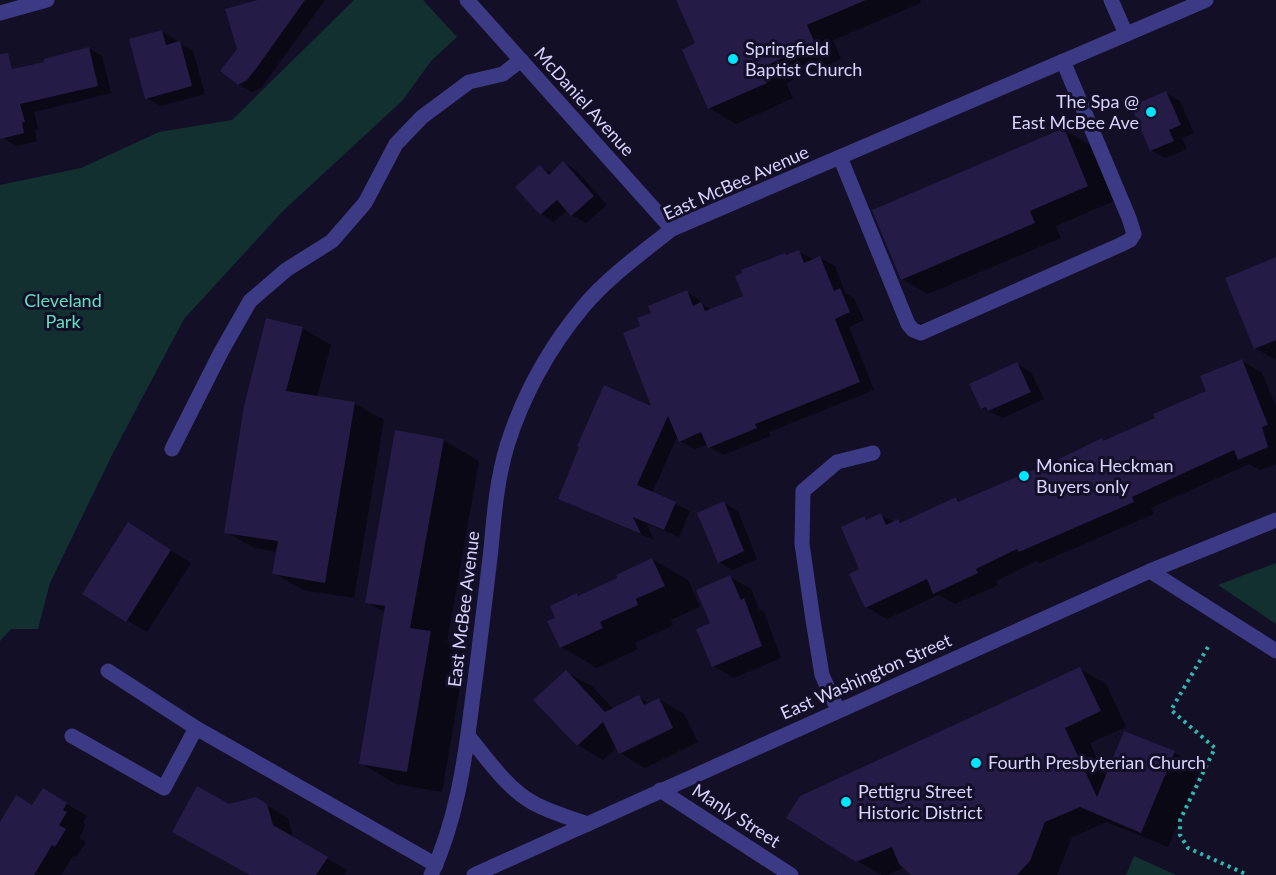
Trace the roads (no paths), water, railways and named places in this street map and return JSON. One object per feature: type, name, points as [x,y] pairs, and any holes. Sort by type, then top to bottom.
[{"type":"street","points":[[0,13],[47,0]]},
{"type":"street","name":"McDaniel Avenue","points":[[467,0],[672,229]]},
{"type":"street","points":[[1111,0],[1125,34]]},
{"type":"street","name":"East McBee Avenue","points":[[433,870],[452,815],[468,736],[496,502],[507,448],[525,397],[549,354],[584,306],[620,270],[672,229],[1206,0]]},
{"type":"street","points":[[172,449],[221,352],[250,301],[286,270],[332,241],[365,203],[396,144],[422,117],[469,81],[503,74],[521,60]]},
{"type":"street","points":[[840,157],[908,324],[913,330],[921,333],[1120,245],[1130,240],[1134,234],[1063,61]]},
{"type":"street","points":[[838,710],[822,675],[813,620],[802,544],[803,491],[837,462],[873,453]]},
{"type":"street","name":"East Washington Street","points":[[474,875],[1150,571],[1276,520]]},
{"type":"street","points":[[1150,571],[1276,651]]},
{"type":"street","points":[[108,671],[196,728],[433,870]]},
{"type":"street","points":[[72,736],[164,788],[196,728]]},
{"type":"street","points":[[468,736],[511,786],[528,800],[549,811],[588,824]]},
{"type":"street","name":"Manly Street","points":[[660,790],[791,875]]},
{"type":"place","name":"Springfield Baptist Church","points":[[733,59]]},
{"type":"place","name":"The Spa @ East McBee Ave","points":[[1151,112]]},
{"type":"place","name":"Monica Heckman Buyers only","points":[[1024,476]]},
{"type":"place","name":"Fourth Presbyterian Church","points":[[976,763]]},
{"type":"place","name":"Pettigru Street Historic District","points":[[846,802]]},
{"type":"park label","name":"Cleveland Park","points":[[63,311]]}]
